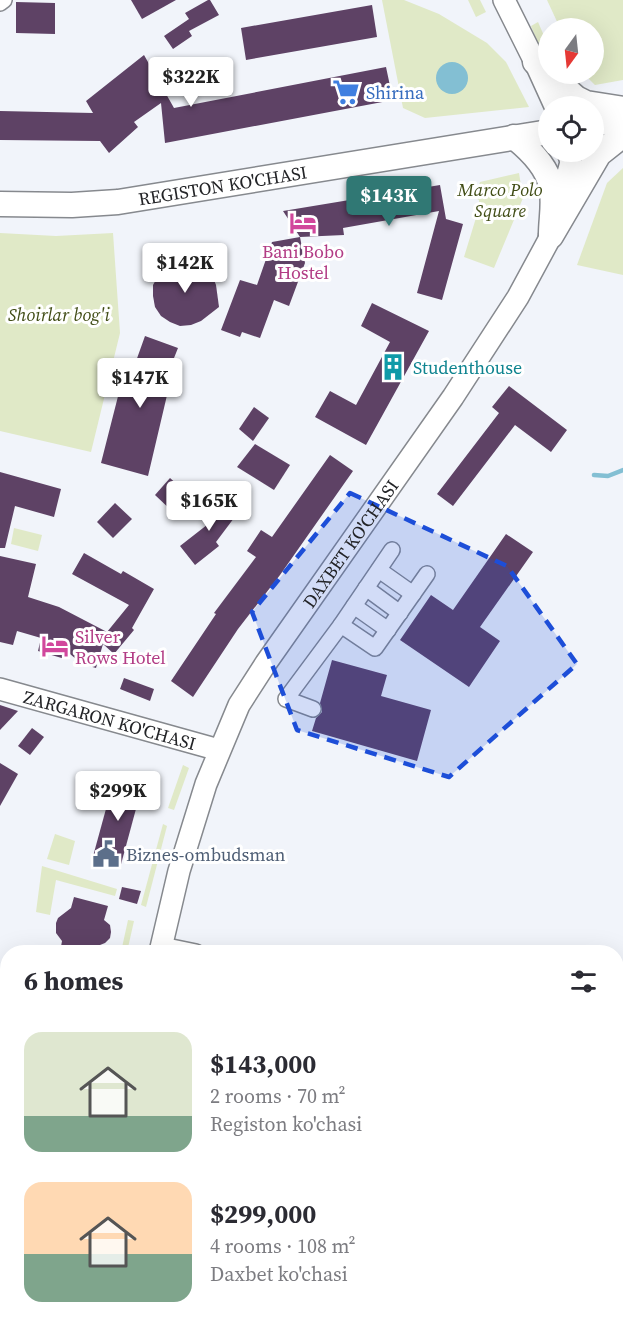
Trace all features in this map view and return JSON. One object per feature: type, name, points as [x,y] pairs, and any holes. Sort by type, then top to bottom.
[{"type":"main road","points":[[504,0],[550,96]]},
{"type":"main road","points":[[535,62],[576,98],[586,103],[623,109]]},
{"type":"main road","points":[[604,122],[623,118]]},
{"type":"main road","name":"REGISTON KO'CHASI","points":[[0,204],[72,205],[118,202],[538,134]]},
{"type":"main road","points":[[550,236],[599,154],[623,135]]},
{"type":"main road","points":[[514,137],[534,156],[552,188],[550,236]]},
{"type":"main road","name":"DAXBET KO'CHASI","points":[[162,945],[187,844],[219,750],[239,705],[453,397],[518,297],[550,236],[571,162]]},
{"type":"main road","name":"ZARGARON KO'CHASI","points":[[0,689],[219,750]]},
{"type":"street","points":[[0,3],[4,0]]},
{"type":"street","points":[[313,709],[286,699],[341,625],[392,550]]},
{"type":"street","points":[[380,570],[413,594]]},
{"type":"street","points":[[341,625],[375,648],[427,574]]},
{"type":"street","points":[[366,588],[400,613]]},
{"type":"street","points":[[354,606],[388,630]]},
{"type":"highlighted area","points":[[350,493],[507,566],[577,664],[449,777],[297,730],[252,612]]},
{"type":"green space","points":[[382,0],[404,0],[439,14],[487,43],[506,62],[529,107],[425,118],[403,108]]},
{"type":"green space","points":[[468,0],[480,0],[486,12],[476,17]]},
{"type":"green space","points":[[547,0],[623,0],[623,80],[604,83],[604,18],[555,18]]},
{"type":"green space","points":[[538,22],[538,43],[531,26]]},
{"type":"green space","points":[[623,168],[623,275],[577,265],[607,183]]},
{"type":"green space","name":"Marco Polo Square","points":[[519,173],[523,198],[494,268],[464,257],[479,208],[479,200],[474,197],[480,182]]},
{"type":"green space","name":"Shoirlar bog'i","points":[[0,233],[56,236],[113,233],[120,333],[91,452],[0,431]]},
{"type":"green space","points":[[14,528],[42,535],[38,551],[11,544]]},
{"type":"green space","points":[[183,765],[189,768],[174,810],[168,808]]},
{"type":"green space","points":[[163,824],[167,826],[146,907],[141,905]]},
{"type":"green space","points":[[55,834],[75,841],[69,865],[47,859]]},
{"type":"green space","points":[[42,866],[117,889],[115,896],[56,880],[50,915],[36,912]]},
{"type":"green space","points":[[128,920],[134,921],[129,945],[123,945]]},
{"type":"water","points":[[452,62],[464,66],[468,78],[464,90],[452,94],[440,90],[436,78],[440,66]]},
{"type":"building","points":[[131,0],[176,0],[142,19]]},
{"type":"building","points":[[208,0],[219,15],[189,31],[192,36],[173,49],[164,36],[189,19],[185,13]]},
{"type":"building","points":[[16,2],[55,3],[55,34],[16,33]]},
{"type":"building","points":[[372,5],[377,37],[246,60],[241,28]]},
{"type":"building","points":[[144,55],[174,108],[386,67],[393,100],[165,143],[161,103],[134,122],[138,127],[109,153],[100,141],[0,140],[0,111],[93,113],[86,101]]},
{"type":"building","points":[[440,185],[446,219],[463,224],[442,300],[417,293],[439,211],[343,228],[344,235],[300,237],[283,211]]},
{"type":"building","points":[[300,237],[305,263],[289,306],[274,300],[260,338],[242,332],[240,337],[221,330],[240,280],[257,285],[272,242]]},
{"type":"building","points":[[185,261],[196,263],[212,275],[219,307],[201,321],[180,326],[161,316],[155,307],[153,285],[165,268]]},
{"type":"building","name":"Studenthouse","points":[[372,303],[429,331],[366,445],[315,417],[330,391],[356,405],[390,342],[361,326]]},
{"type":"building","points":[[145,336],[178,348],[168,373],[172,374],[148,476],[101,463],[127,361],[135,364]]},
{"type":"building","points":[[509,386],[567,430],[551,452],[515,425],[453,506],[437,494],[499,413],[492,407]]},
{"type":"building","points":[[254,407],[269,418],[253,441],[239,429]]},
{"type":"building","points":[[255,444],[290,465],[274,490],[237,467]]},
{"type":"building","points":[[330,455],[353,471],[280,575],[238,629],[193,697],[171,681],[216,614],[214,613],[256,557],[247,551],[261,530],[272,537]]},
{"type":"building","points":[[0,472],[61,489],[54,517],[15,506],[5,548],[0,548]]},
{"type":"building","points":[[170,478],[188,494],[173,512],[155,495]]},
{"type":"building","points":[[214,497],[237,514],[216,542],[219,546],[195,565],[180,546],[212,521],[202,513]]},
{"type":"building","points":[[115,503],[132,519],[113,538],[97,522]]},
{"type":"building","points":[[506,534],[533,552],[480,627],[500,641],[469,687],[400,640],[431,595],[453,610]]},
{"type":"building","points":[[84,553],[121,574],[123,571],[154,589],[132,628],[134,630],[114,654],[103,644],[96,668],[82,664],[70,654],[65,659],[38,651],[41,638],[17,631],[13,645],[0,642],[0,556],[36,564],[28,597],[59,607],[107,632],[129,605],[72,574]]},
{"type":"building","points":[[332,660],[387,675],[381,696],[431,710],[417,761],[312,731],[316,718],[322,712],[320,703]]},
{"type":"building","points":[[124,678],[154,689],[150,701],[120,689]]},
{"type":"building","points":[[0,705],[18,711],[0,730]]},
{"type":"building","points":[[32,728],[44,737],[30,755],[18,746]]},
{"type":"building","points":[[0,763],[18,774],[0,806]]},
{"type":"building","points":[[115,776],[143,783],[120,868],[92,860]]},
{"type":"building","points":[[122,887],[141,891],[137,904],[119,899]]},
{"type":"building","points":[[74,897],[108,906],[104,920],[110,925],[110,938],[100,945],[61,945],[62,941],[56,933],[56,923],[58,918],[71,908]]},
{"type":"waterway","points":[[594,475],[608,476],[623,470]]},
{"type":"place","name":"Shirina","points":[[346,92]]},
{"type":"place","name":"Bani Bobo Hostel","points":[[303,223]]},
{"type":"place","name":"Studenthouse","points":[[393,367]]},
{"type":"place","name":"Silver Rows Hotel","points":[[55,646]]},
{"type":"place","name":"Biznes-ombudsman","points":[[106,854]]}]
